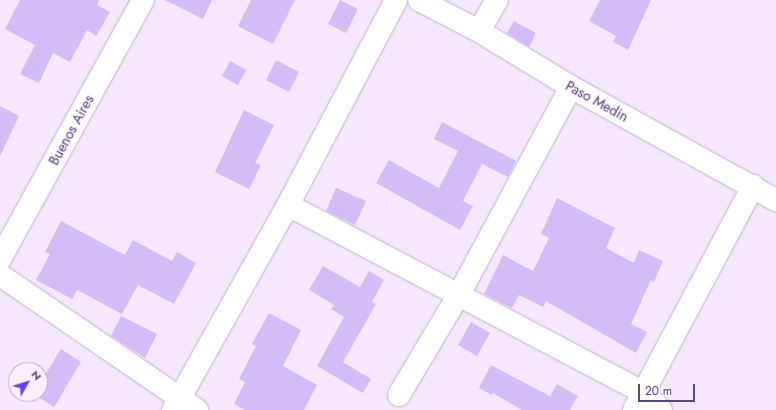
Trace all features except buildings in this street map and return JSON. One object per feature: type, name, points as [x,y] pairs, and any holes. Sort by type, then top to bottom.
[{"type":"street","name":"Buenos Aires","points":[[0,259],[143,0]]},
{"type":"street","points":[[0,275],[183,406],[396,0]]},
{"type":"street","name":"Paso Medin","points":[[419,0],[479,31],[571,87],[776,200]]},
{"type":"street","points":[[479,31],[497,0]]},
{"type":"street","points":[[399,395],[458,296],[571,87]]},
{"type":"street","points":[[639,402],[753,186]]},
{"type":"street","points":[[288,205],[458,296],[639,402],[662,410]]}]
